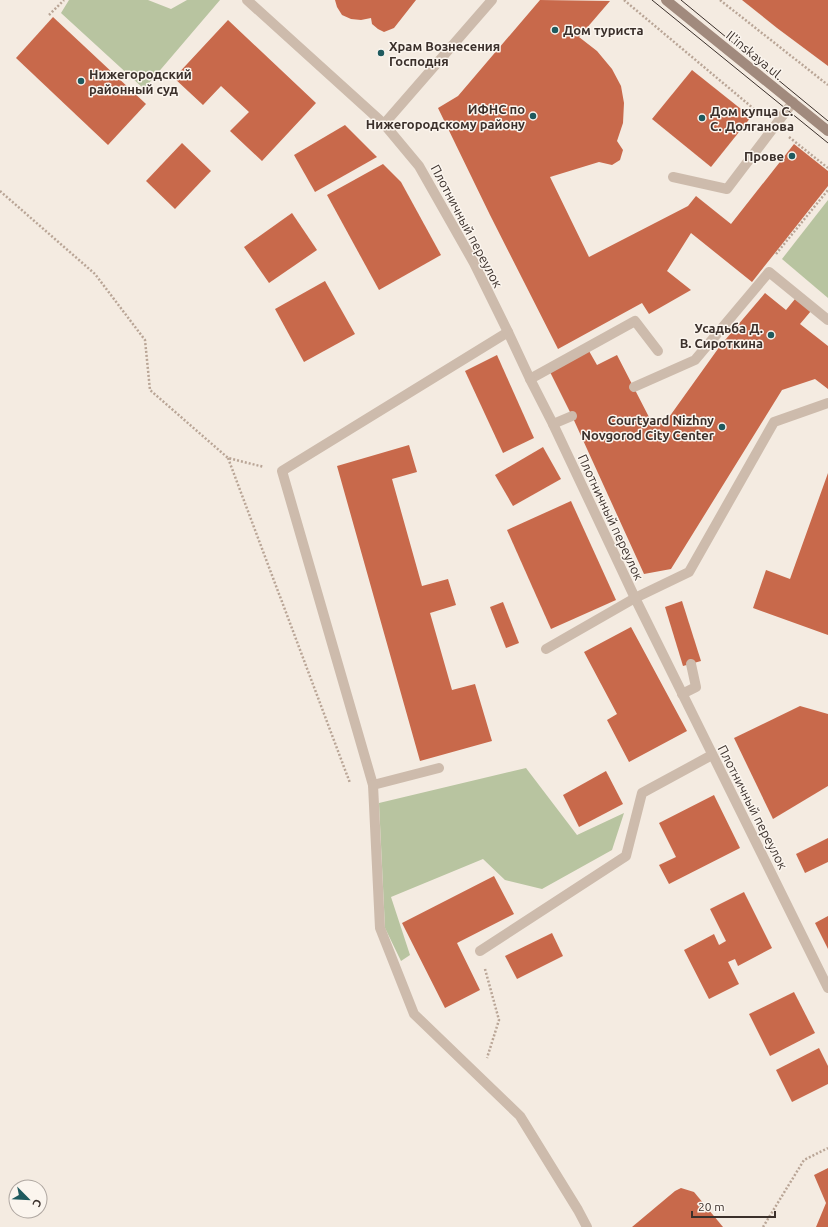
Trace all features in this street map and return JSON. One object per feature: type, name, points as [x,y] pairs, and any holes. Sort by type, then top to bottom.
[{"type":"street","name":"Плотничный переулок","points":[[247,0],[384,124],[419,166],[474,264],[508,332],[635,598],[828,988]]},
{"type":"street","points":[[384,124],[492,0]]},
{"type":"street","name":"Il'inskaya ul.","points":[[666,0],[828,131]]},
{"type":"street","points":[[672,177],[727,189],[793,102]]},
{"type":"street","points":[[634,387],[695,360],[769,272],[828,320]]},
{"type":"street","points":[[530,379],[635,321],[658,351]]},
{"type":"street","points":[[508,332],[282,472],[373,785],[380,928],[414,1014],[520,1116],[587,1227]]},
{"type":"street","points":[[546,649],[635,598],[689,572],[774,422],[828,403]]},
{"type":"street","points":[[553,424],[572,416]]},
{"type":"street","points":[[682,694],[696,687],[691,664]]},
{"type":"street","points":[[480,951],[626,856],[642,793],[712,755]]},
{"type":"street","points":[[373,785],[439,768]]},
{"type":"path","points":[[49,15],[64,0]]},
{"type":"path","points":[[624,0],[774,126],[828,168]]},
{"type":"path","points":[[720,0],[828,85]]},
{"type":"path","points":[[775,256],[828,190]]},
{"type":"path","points":[[0,191],[95,274],[145,340],[150,390],[228,458],[282,472]]},
{"type":"path","points":[[228,458],[352,789]]},
{"type":"path","points":[[480,951],[499,1020],[481,1078]]},
{"type":"path","points":[[763,1227],[804,1160],[828,1148]]},
{"type":"green space","points":[[69,0],[148,0],[171,9],[187,0],[220,0],[144,89],[61,13]]},
{"type":"green space","points":[[828,200],[828,298],[782,259]]},
{"type":"green space","points":[[526,768],[577,835],[624,813],[612,850],[542,889],[505,880],[483,859],[391,897],[410,955],[401,961],[385,928],[379,803]]},
{"type":"building","points":[[335,0],[416,0],[394,28],[384,32],[372,24],[371,18],[361,20],[351,19],[342,15]]},
{"type":"building","points":[[540,0],[610,1],[579,37],[597,51],[612,69],[621,86],[624,103],[623,123],[617,141],[623,150],[620,160],[612,165],[599,162],[550,177],[589,257],[688,206],[696,196],[731,224],[794,144],[828,171],[828,186],[752,282],[691,233],[667,271],[691,290],[649,314],[642,303],[558,349],[438,108],[458,96]]},
{"type":"building","points":[[742,0],[828,0],[828,66],[777,28]]},
{"type":"building","name":"Нижегородский районный суд","points":[[53,17],[146,104],[108,145],[16,58]]},
{"type":"building","points":[[228,20],[316,103],[262,161],[230,131],[249,112],[221,86],[203,105],[174,78]]},
{"type":"building","name":"Дом купца С. С. Долганова","points":[[692,70],[751,117],[711,167],[652,119]]},
{"type":"building","points":[[345,125],[377,157],[315,192],[294,155]]},
{"type":"building","points":[[182,143],[211,171],[175,209],[146,181]]},
{"type":"building","points":[[383,164],[401,182],[441,255],[379,290],[327,195]]},
{"type":"building","points":[[292,213],[317,250],[269,283],[244,247]]},
{"type":"building","points":[[325,281],[355,334],[304,362],[275,309]]},
{"type":"building","points":[[765,293],[786,310],[795,299],[811,311],[800,324],[828,346],[828,389],[815,379],[782,390],[671,569],[644,574],[572,416],[550,372],[589,351],[597,365],[617,355],[651,421],[667,420],[720,346]]},
{"type":"building","points":[[497,355],[534,438],[503,453],[465,371]]},
{"type":"building","points":[[409,445],[417,472],[392,479],[422,586],[448,579],[456,605],[430,613],[452,690],[475,684],[492,741],[420,761],[337,466]]},
{"type":"building","points":[[543,447],[561,479],[513,506],[495,475]]},
{"type":"building","points":[[828,473],[828,635],[753,608],[766,570],[790,579]]},
{"type":"building","points":[[571,501],[616,600],[551,629],[507,530]]},
{"type":"building","points":[[682,601],[701,661],[683,666],[665,607]]},
{"type":"building","points":[[503,602],[519,643],[506,648],[490,607]]},
{"type":"building","points":[[631,627],[687,731],[629,762],[607,720],[617,714],[584,652]]},
{"type":"building","points":[[800,706],[828,714],[828,786],[773,819],[734,738]]},
{"type":"building","points":[[606,771],[623,804],[579,827],[563,795]]},
{"type":"building","points":[[714,795],[740,848],[669,884],[659,865],[676,857],[659,823]]},
{"type":"building","points":[[828,838],[828,862],[805,873],[796,854]]},
{"type":"building","points":[[494,876],[514,914],[457,943],[480,990],[445,1008],[402,923]]},
{"type":"building","points":[[744,892],[772,948],[738,966],[735,959],[728,962],[739,984],[709,999],[684,950],[714,934],[719,945],[726,941],[710,909]]},
{"type":"building","points":[[828,916],[828,949],[815,923]]},
{"type":"building","points":[[552,933],[563,956],[517,979],[505,956]]},
{"type":"building","points":[[794,992],[815,1033],[770,1056],[749,1014]]},
{"type":"building","points":[[819,1048],[828,1066],[828,1084],[792,1102],[776,1070]]},
{"type":"building","points":[[828,1168],[828,1227],[816,1227],[826,1203],[814,1175]]},
{"type":"building","points":[[681,1188],[694,1192],[723,1227],[632,1227],[675,1191]]},
{"type":"tram line","points":[[652,0],[828,143]]},
{"type":"tram line","points":[[681,0],[828,121]]},
{"type":"place","name":"Дом туриста","points":[[555,30]]},
{"type":"place","name":"Храм Вознесения Господня","points":[[381,53]]},
{"type":"place","name":"Нижегородский районный суд","points":[[81,81]]},
{"type":"place","name":"ИФНС по Нижегородскому району","points":[[533,116]]},
{"type":"place","name":"Дом купца С. С. Долганова","points":[[702,118]]},
{"type":"place","name":"Прове","points":[[792,156]]},
{"type":"place","name":"Усадьба Д. В. Сироткина","points":[[771,335]]},
{"type":"place","name":"Courtyard Nizhny Novgorod City Center","points":[[722,427]]}]
